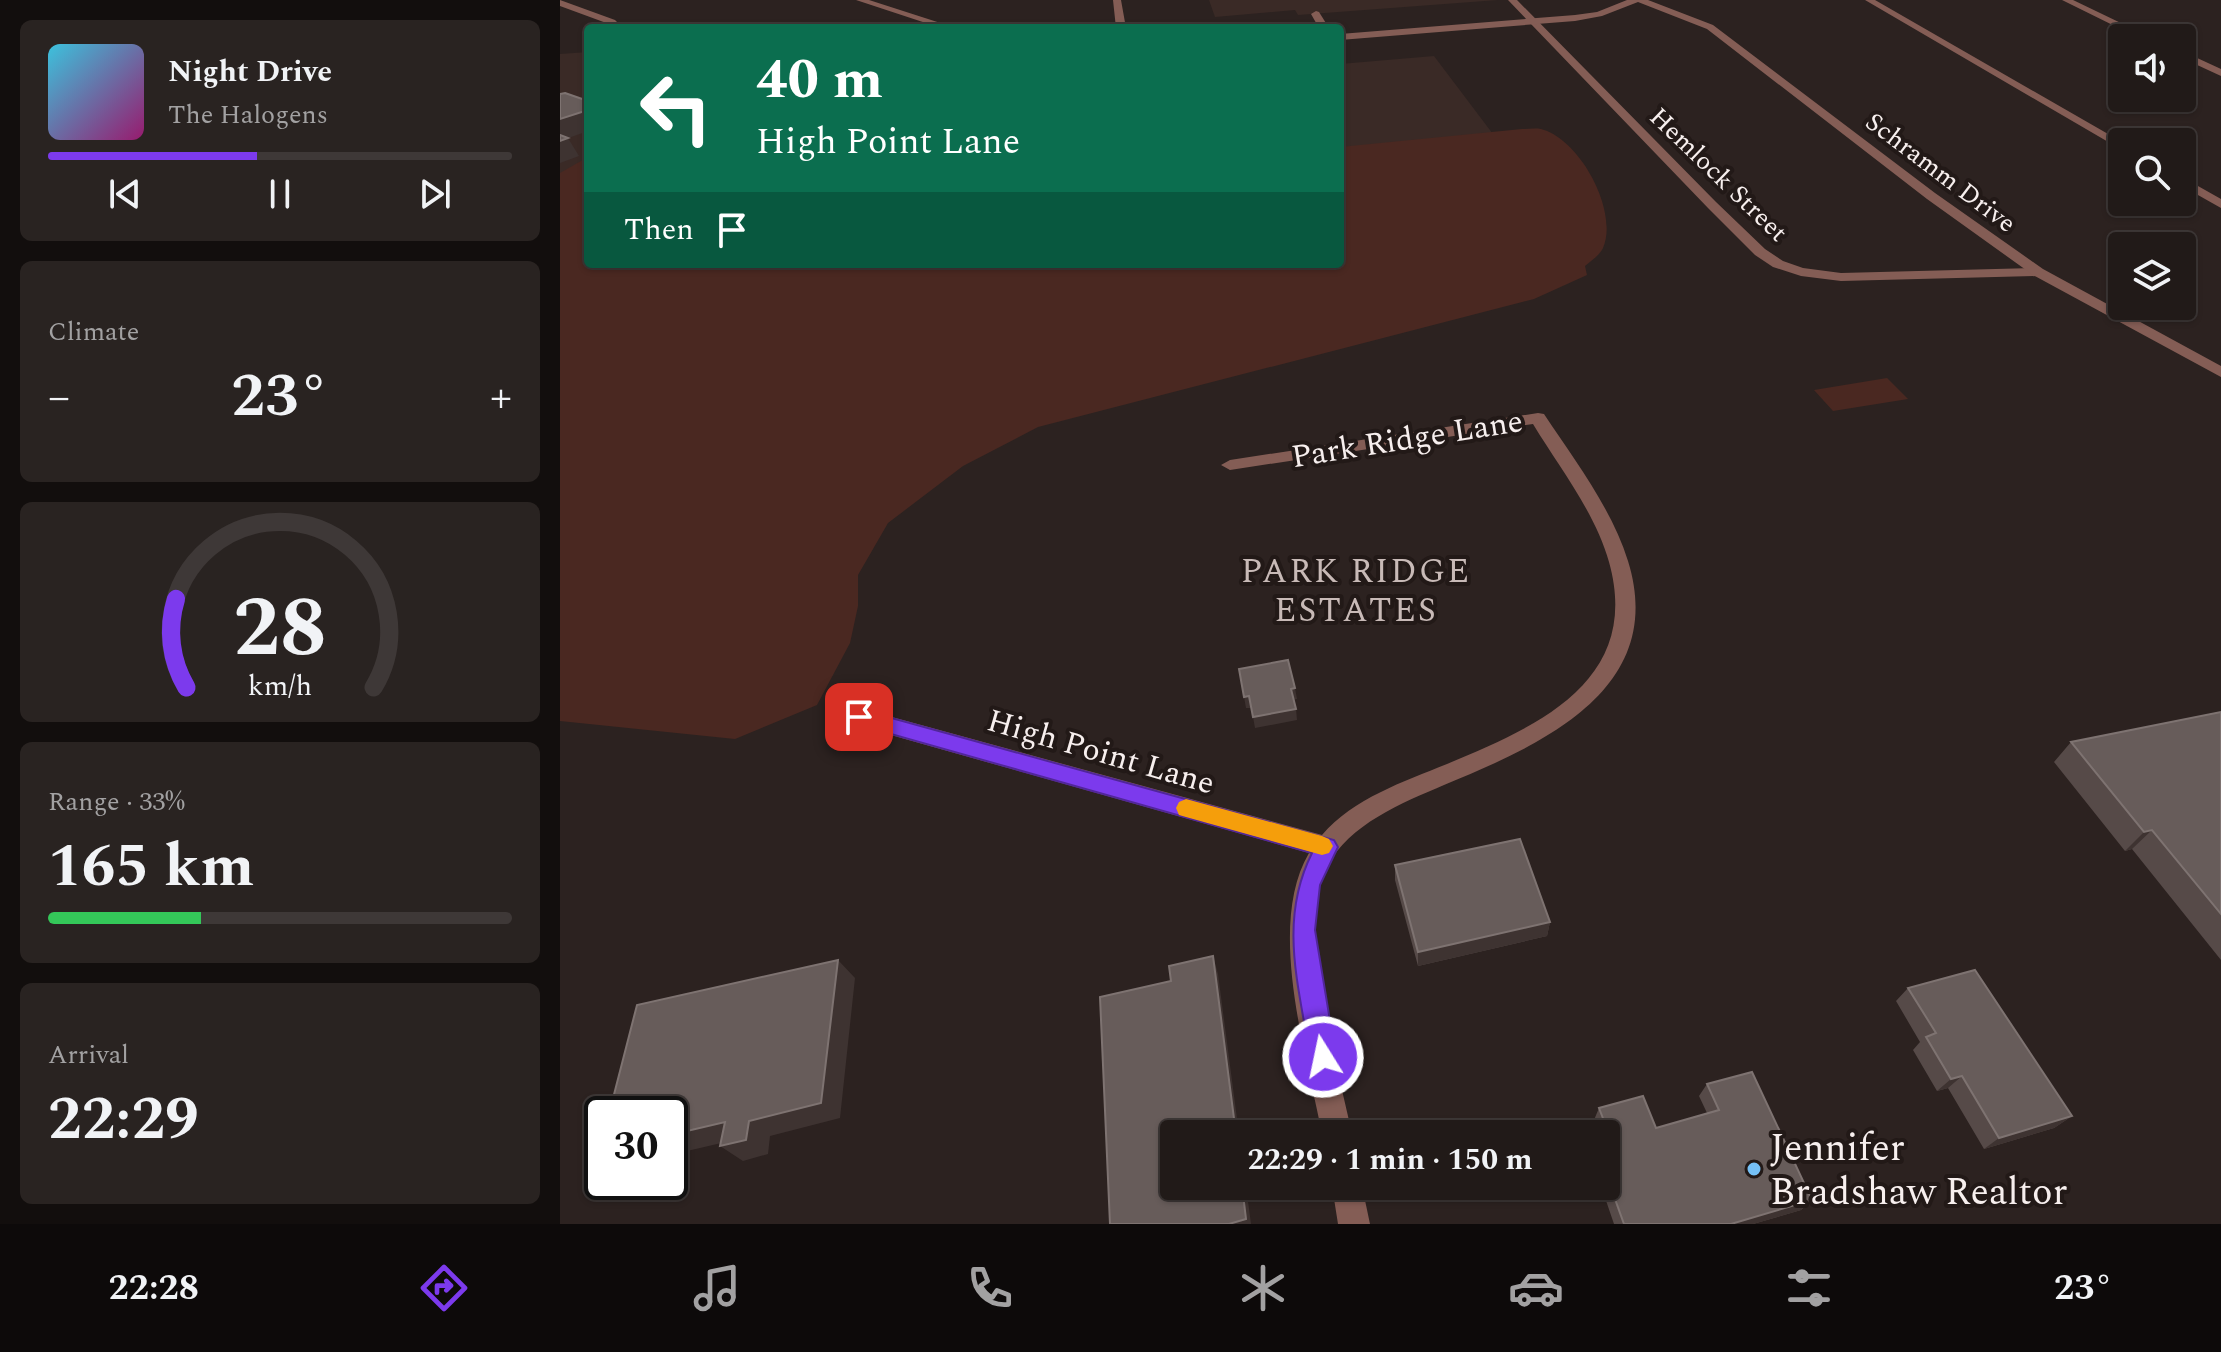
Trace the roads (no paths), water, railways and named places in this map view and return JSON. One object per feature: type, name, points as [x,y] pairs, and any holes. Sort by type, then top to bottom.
[{"type":"street","points":[[860,0],[938,24]]},
{"type":"street","points":[[1117,0],[1120,24]]},
{"type":"street","name":"Hemlock Street","points":[[1512,0],[1760,252],[1788,268],[1841,277],[2038,272]]},
{"type":"street","points":[[1344,37],[1592,15],[1637,0]]},
{"type":"street","name":"Schramm Drive","points":[[1637,0],[1710,27],[1931,196],[2038,272],[2221,372]]},
{"type":"street","points":[[1869,0],[2108,139]]},
{"type":"street","points":[[2066,0],[2117,24]]},
{"type":"street","points":[[560,3],[612,22]]},
{"type":"street","points":[[1316,14],[1322,24]]},
{"type":"street","points":[[2196,61],[2221,73]]},
{"type":"street","points":[[2196,189],[2221,204]]},
{"type":"street","points":[[1775,280],[1788,268]]},
{"type":"street","name":"Park Ridge Lane","points":[[1230,465],[1538,418],[1612,544],[1625,583],[1628,619],[1619,647],[1610,666],[1575,707],[1536,735],[1377,806],[1349,825],[1327,847],[1308,884],[1303,930],[1335,1120]]},
{"type":"street","name":"High Point Lane","points":[[859,717],[1327,847]]},
{"type":"street","points":[[1350,1200],[1354,1224]]},
{"type":"place","name":"Jennifer Bradshaw Realtor","points":[[1754,1169]]},
{"type":"district","name":"PARK RIDGE ESTATES","points":[[1356,590]]}]
